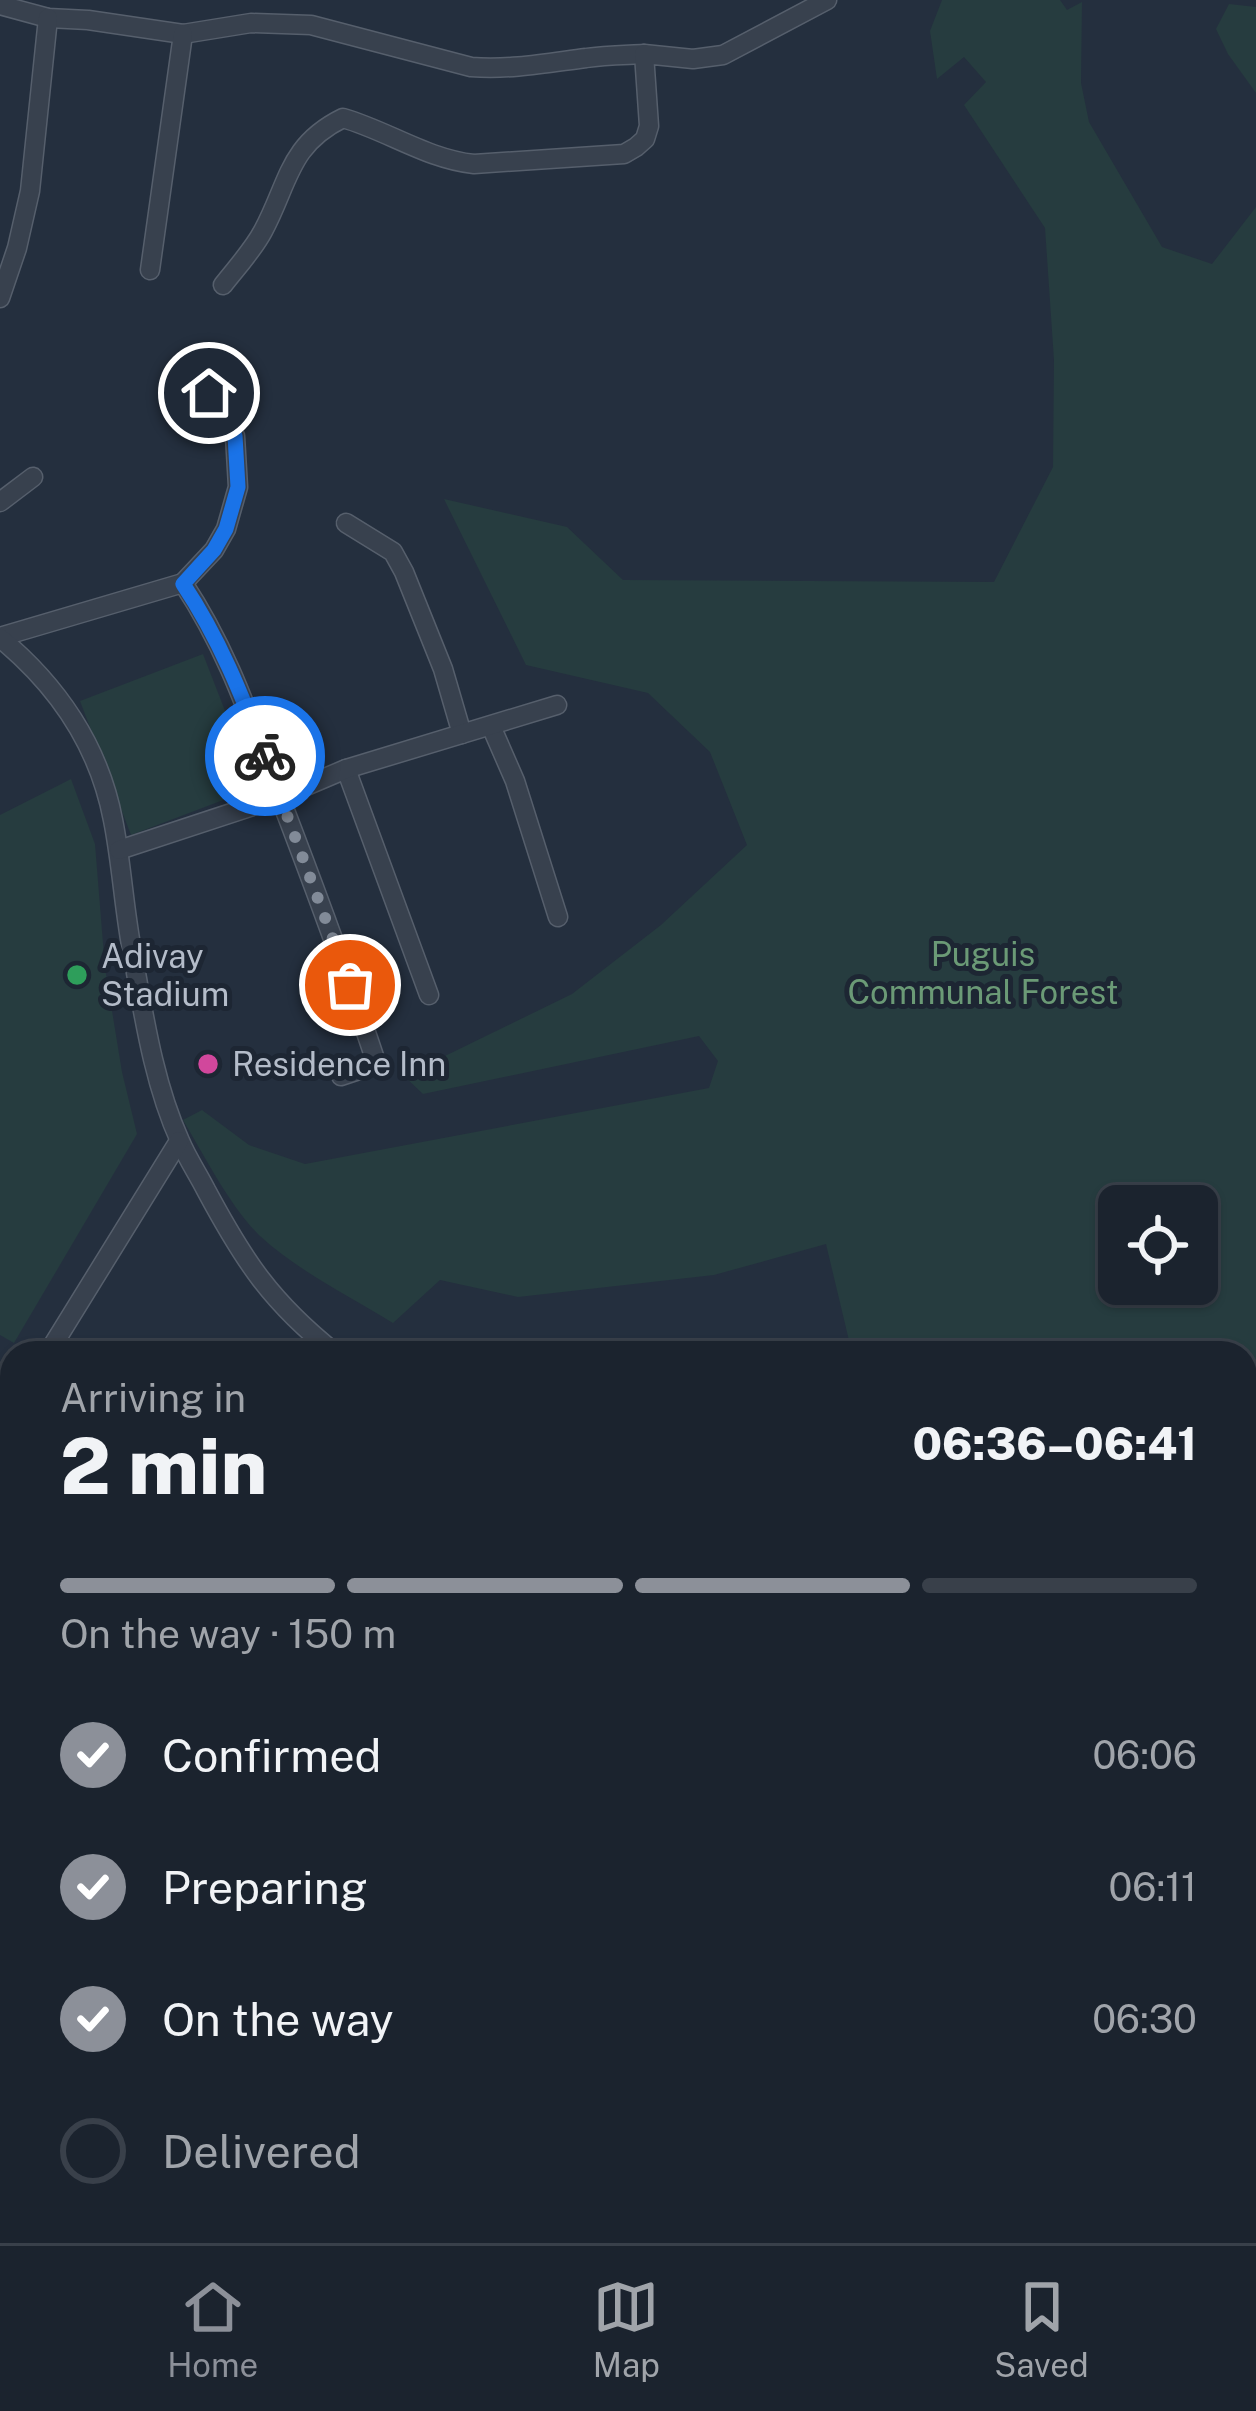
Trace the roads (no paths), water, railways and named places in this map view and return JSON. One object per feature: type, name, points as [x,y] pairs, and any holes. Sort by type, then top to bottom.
[{"type":"street","points":[[0,5],[48,18],[183,34],[251,23],[311,25],[425,57],[497,69],[588,57],[723,55],[827,0]]},
{"type":"street","points":[[0,298],[30,191],[48,18]]},
{"type":"street","points":[[150,270],[183,34]]},
{"type":"street","points":[[224,284],[263,231],[302,147],[326,126],[343,118],[436,157],[474,164],[624,154],[645,139],[649,126],[644,54]]},
{"type":"street","points":[[0,637],[183,584],[214,550],[226,529],[238,487],[235,436],[209,393]]},
{"type":"street","points":[[0,502],[33,477]]},
{"type":"street","points":[[346,523],[379,541],[404,572],[443,670],[462,734]]},
{"type":"street","points":[[183,584],[232,669],[331,928],[375,1059],[371,1066],[341,1076]]},
{"type":"street","points":[[0,637],[25,658],[86,736],[112,813],[132,952],[158,1077],[179,1141],[233,1240],[269,1294],[320,1341]]},
{"type":"street","points":[[118,850],[280,797],[346,769],[557,705]]},
{"type":"street","points":[[491,726],[558,916]]},
{"type":"street","points":[[346,769],[429,995]]},
{"type":"street","points":[[55,1341],[179,1141]]},
{"type":"place","name":"Adivay Stadium","points":[[77,975]]},
{"type":"place","name":"Residence Inn","points":[[208,1064]]},
{"type":"park label","name":"Puguis Communal Forest","points":[[983,973]]}]
